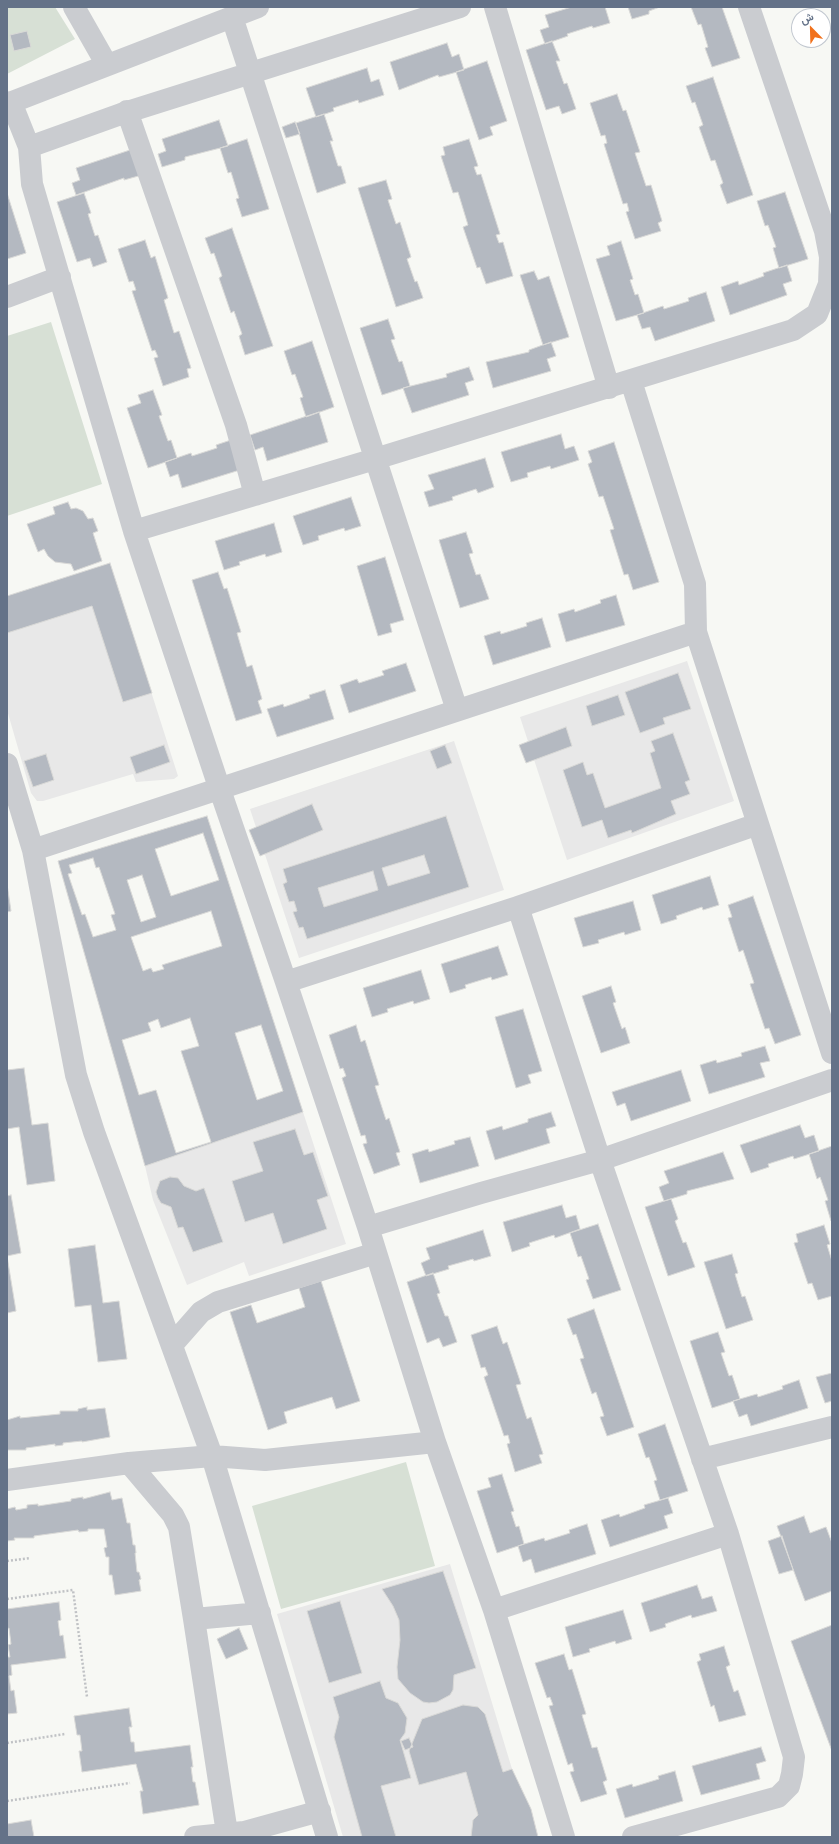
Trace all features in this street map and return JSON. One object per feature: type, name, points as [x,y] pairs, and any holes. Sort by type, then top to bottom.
[{"type":"street","points":[[74,7],[107,65]]},
{"type":"street","points":[[258,7],[9,103],[30,147],[32,184],[134,531],[368,1228],[435,1442],[494,1610],[564,1837]]},
{"type":"street","points":[[30,147],[127,111],[250,74],[460,7]]},
{"type":"street","points":[[495,7],[609,388]]},
{"type":"street","points":[[134,531],[609,388],[794,330],[817,314],[829,284],[830,257],[825,231],[749,7]]},
{"type":"street","points":[[232,17],[457,710]]},
{"type":"street","points":[[127,111],[236,424],[255,495]]},
{"type":"street","points":[[7,297],[60,277]]},
{"type":"street","points":[[631,381],[695,584],[696,632],[832,1053]]},
{"type":"street","points":[[33,850],[219,787],[696,632]]},
{"type":"street","points":[[7,764],[33,850],[76,1075],[94,1132],[212,1456],[327,1837]]},
{"type":"street","points":[[286,982],[518,907],[758,824]]},
{"type":"street","points":[[518,907],[600,1160],[728,1534],[794,1757],[789,1786],[778,1797],[633,1837]]},
{"type":"street","points":[[368,1228],[481,1193],[600,1160],[832,1080]]},
{"type":"street","points":[[172,1345],[201,1312],[218,1302],[376,1253]]},
{"type":"street","points":[[702,1458],[832,1427]]},
{"type":"street","points":[[7,1480],[129,1463],[212,1456],[265,1460],[435,1442]]},
{"type":"street","points":[[129,1463],[173,1515],[179,1527],[227,1833]]},
{"type":"street","points":[[494,1610],[728,1534]]},
{"type":"street","points":[[194,1619],[260,1613]]},
{"type":"street","points":[[195,1837],[244,1832],[320,1811]]},
{"type":"path","points":[[7,1561],[30,1558]]},
{"type":"path","points":[[7,1599],[72,1590],[87,1697]]},
{"type":"path","points":[[7,1743],[65,1734]]},
{"type":"path","points":[[7,1801],[130,1783]]},
{"type":"shaded area","points":[[7,7],[55,7],[75,39],[7,74]]},
{"type":"shaded area","points":[[51,322],[102,484],[7,516],[7,336]]},
{"type":"shaded area","points":[[110,563],[178,776],[174,779],[136,782],[133,774],[43,801],[37,801],[31,793],[7,710],[7,596]]},
{"type":"shaded area","points":[[687,661],[734,801],[567,860],[520,717]]},
{"type":"shaded area","points":[[454,741],[504,890],[299,958],[250,809]]},
{"type":"shaded area","points":[[303,1112],[346,1244],[249,1276],[244,1262],[187,1285],[153,1200],[145,1166]]},
{"type":"shaded area","points":[[406,1462],[435,1566],[281,1609],[252,1506]]},
{"type":"shaded area","points":[[450,1564],[512,1769],[531,1809],[538,1837],[343,1837],[277,1614]]},
{"type":"building","points":[[572,7],[605,7],[610,23],[593,28],[592,26],[567,34],[568,36],[545,44],[540,30],[549,27],[545,15]]},
{"type":"building","points":[[628,7],[660,7],[649,11],[649,14],[632,19]]},
{"type":"building","points":[[691,7],[722,7],[740,58],[712,67],[705,48],[708,47],[701,24],[698,25]]},
{"type":"building","points":[[27,31],[31,47],[14,51],[10,35]]},
{"type":"building","points":[[552,41],[560,61],[556,61],[564,84],[567,83],[576,109],[562,114],[559,106],[546,110],[526,50]]},
{"type":"building","points":[[447,43],[452,57],[459,54],[464,70],[439,77],[438,75],[399,90],[390,62]]},
{"type":"building","points":[[487,61],[507,121],[490,127],[493,135],[479,140],[456,72]]},
{"type":"building","points":[[367,68],[371,82],[379,79],[384,95],[359,103],[358,100],[333,108],[334,111],[316,117],[306,88]]},
{"type":"building","points":[[713,77],[753,195],[727,204],[720,185],[723,183],[715,160],[711,161],[699,127],[703,125],[695,102],[692,103],[686,86]]},
{"type":"building","points":[[617,94],[623,111],[626,110],[640,152],[635,153],[646,186],[651,185],[662,221],[658,223],[661,231],[635,239],[626,212],[629,211],[627,203],[623,204],[604,144],[607,143],[605,135],[601,136],[590,103]]},
{"type":"building","points":[[324,114],[333,141],[330,141],[338,166],[341,166],[346,183],[317,193],[296,123]]},
{"type":"building","points":[[219,120],[228,146],[185,157],[185,160],[162,167],[158,154],[166,151],[162,139]]},
{"type":"building","points":[[295,122],[300,134],[286,138],[282,127]]},
{"type":"building","points":[[247,139],[269,209],[242,217],[236,199],[239,198],[231,172],[228,173],[220,148]]},
{"type":"building","points":[[469,139],[478,166],[474,167],[477,175],[481,174],[500,234],[496,235],[499,243],[503,242],[513,276],[486,284],[480,267],[477,268],[463,227],[468,225],[458,192],[453,193],[441,156],[445,155],[443,147]]},
{"type":"building","points":[[133,149],[142,175],[124,180],[124,178],[76,195],[72,183],[80,180],[76,168]]},
{"type":"building","points":[[386,180],[392,199],[388,200],[396,224],[400,222],[411,257],[407,259],[415,282],[417,281],[423,298],[396,307],[358,188]]},
{"type":"building","points":[[785,192],[808,259],[779,268],[773,248],[776,247],[768,225],[765,226],[757,201]]},
{"type":"building","points":[[7,193],[26,253],[7,259]]},
{"type":"building","points":[[84,193],[91,213],[88,214],[95,236],[98,235],[107,262],[93,267],[90,258],[77,262],[57,202]]},
{"type":"building","points":[[232,228],[273,346],[245,355],[239,336],[242,334],[234,311],[231,313],[219,278],[222,276],[214,253],[211,254],[205,238]]},
{"type":"building","points":[[145,240],[151,258],[155,256],[168,298],[164,300],[174,333],[179,331],[191,368],[187,369],[189,377],[163,386],[154,358],[158,357],[155,350],[152,351],[132,291],[136,290],[133,281],[129,282],[118,249]]},
{"type":"building","points":[[621,241],[633,279],[630,280],[635,295],[638,294],[644,313],[616,321],[596,259],[610,255],[607,246]]},
{"type":"building","points":[[787,265],[792,281],[783,284],[787,295],[730,315],[721,287],[738,281],[739,285],[764,276],[763,273]]},
{"type":"building","points":[[534,271],[538,280],[549,276],[569,337],[543,345],[520,275]]},
{"type":"building","points":[[706,292],[715,321],[655,341],[650,327],[642,329],[637,315],[663,306],[664,309],[689,301],[688,298]]},
{"type":"building","points":[[388,319],[395,339],[391,340],[399,362],[402,361],[410,386],[382,395],[360,328]]},
{"type":"building","points":[[312,341],[334,407],[306,417],[300,398],[303,397],[295,374],[292,375],[284,351]]},
{"type":"building","points":[[551,342],[556,356],[547,359],[551,371],[493,388],[486,362],[529,352],[529,350]]},
{"type":"building","points":[[469,367],[474,380],[465,383],[469,395],[412,413],[403,388],[447,377],[446,374]]},
{"type":"building","points":[[153,390],[162,415],[159,416],[168,441],[171,440],[177,458],[148,468],[127,408],[141,403],[138,395]]},
{"type":"building","points":[[319,412],[328,442],[267,461],[263,447],[255,450],[250,435]]},
{"type":"building","points":[[561,434],[565,449],[574,446],[579,460],[551,469],[550,466],[527,473],[528,477],[511,482],[501,452]]},
{"type":"building","points":[[234,439],[243,469],[182,488],[178,474],[170,477],[165,462],[191,453],[192,456],[217,448],[216,445]]},
{"type":"building","points":[[614,442],[659,582],[633,590],[628,574],[624,575],[610,530],[614,529],[603,496],[599,497],[588,464],[592,462],[588,451]]},
{"type":"building","points":[[485,458],[494,487],[478,493],[476,489],[452,497],[453,500],[429,507],[424,492],[434,489],[428,475]]},
{"type":"building","points":[[351,497],[361,526],[345,531],[344,528],[318,536],[319,540],[303,545],[293,516]]},
{"type":"building","points":[[68,502],[71,509],[76,508],[83,511],[88,519],[93,518],[98,531],[93,533],[102,561],[74,571],[71,564],[55,562],[48,556],[44,549],[38,552],[27,524],[55,514],[53,507]]},
{"type":"building","points":[[274,523],[282,552],[266,557],[265,554],[239,562],[240,565],[224,570],[215,541]]},
{"type":"building","points":[[466,532],[473,553],[469,554],[476,575],[480,574],[489,599],[460,608],[439,540]]},
{"type":"building","points":[[385,557],[404,620],[390,624],[392,632],[378,636],[357,566]]},
{"type":"building","points":[[110,563],[152,693],[123,702],[92,606],[7,633],[7,596]]},
{"type":"building","points":[[218,572],[224,589],[227,588],[241,632],[237,633],[247,667],[252,665],[262,699],[258,701],[262,713],[236,721],[192,580]]},
{"type":"building","points":[[616,595],[625,625],[566,642],[558,614],[574,609],[575,612],[601,603],[600,600]]},
{"type":"building","points":[[542,618],[551,647],[493,665],[484,636],[500,631],[501,634],[527,626],[526,623]]},
{"type":"building","points":[[406,663],[416,691],[349,713],[340,685],[357,679],[359,683],[384,675],[382,671]]},
{"type":"building","points":[[678,673],[691,709],[663,718],[665,724],[640,733],[625,692]]},
{"type":"building","points":[[325,690],[334,719],[277,737],[267,709],[283,704],[284,707],[310,698],[309,695]]},
{"type":"building","points":[[618,695],[625,715],[592,726],[586,706]]},
{"type":"building","points":[[566,727],[572,746],[526,763],[519,745]]},
{"type":"building","points":[[673,733],[690,780],[685,782],[690,794],[671,801],[676,814],[632,833],[631,830],[608,838],[602,820],[582,827],[563,770],[583,762],[587,775],[593,773],[605,808],[661,788],[650,753],[655,751],[651,741]]},
{"type":"building","points":[[164,745],[170,762],[136,774],[130,757]]},
{"type":"building","points":[[445,745],[452,763],[437,769],[430,751]]},
{"type":"building","points":[[46,754],[54,780],[33,787],[24,761]]},
{"type":"building","points":[[312,804],[323,830],[260,856],[249,830]]},
{"type":"building","points":[[207,816],[303,1112],[145,1166],[58,861]]},
{"type":"building","points":[[446,816],[469,887],[307,939],[303,927],[299,928],[293,912],[297,911],[294,901],[289,902],[283,884],[287,882],[283,869]],"holes":[[[424,855],[430,873],[388,886],[382,868]],[[373,871],[378,890],[324,907],[318,888]]]},
{"type":"building","points":[[203,833],[219,880],[171,896],[155,849]]},
{"type":"building","points":[[93,858],[96,868],[99,867],[115,914],[111,915],[116,930],[93,937],[85,914],[82,915],[68,874],[72,873],[69,865]]},
{"type":"building","points":[[142,875],[156,917],[141,922],[127,880]]},
{"type":"building","points":[[710,876],[719,905],[703,910],[702,907],[676,916],[677,919],[661,924],[652,895]]},
{"type":"building","points":[[7,884],[11,911],[7,912]]},
{"type":"building","points":[[753,896],[801,1035],[775,1044],[769,1028],[765,1029],[750,984],[754,983],[743,950],[739,952],[728,918],[732,917],[728,905]]},
{"type":"building","points":[[633,901],[641,930],[625,935],[624,932],[598,940],[599,943],[583,947],[574,918]]},
{"type":"building","points":[[211,911],[222,946],[162,965],[164,969],[153,972],[151,968],[143,971],[131,937]]},
{"type":"building","points":[[498,946],[508,975],[492,980],[491,977],[465,985],[466,988],[450,993],[441,964]]},
{"type":"building","points":[[421,970],[430,999],[414,1004],[413,1001],[387,1009],[388,1012],[372,1017],[363,988]]},
{"type":"building","points":[[611,986],[616,1002],[613,1003],[622,1029],[625,1027],[630,1043],[601,1053],[582,996]]},
{"type":"building","points":[[523,1009],[542,1071],[528,1075],[531,1083],[516,1088],[495,1017]]},
{"type":"building","points":[[190,1018],[199,1046],[181,1051],[211,1142],[176,1153],[156,1090],[139,1095],[122,1040],[151,1031],[148,1023],[158,1019],[161,1028]]},
{"type":"building","points":[[261,1025],[283,1091],[257,1100],[235,1033]]},
{"type":"building","points":[[356,1025],[361,1042],[365,1040],[379,1085],[375,1086],[386,1120],[389,1118],[400,1152],[396,1153],[400,1165],[374,1174],[363,1144],[367,1143],[365,1135],[361,1136],[342,1078],[346,1076],[343,1068],[340,1069],[329,1035]]},
{"type":"building","points":[[765,1046],[770,1061],[760,1063],[765,1077],[709,1094],[700,1065],[716,1060],[717,1063],[742,1056],[741,1053]]},
{"type":"building","points":[[24,1068],[32,1125],[48,1123],[55,1181],[27,1185],[19,1127],[7,1129],[7,1070]]},
{"type":"building","points":[[681,1070],[691,1101],[631,1121],[625,1103],[617,1106],[612,1092]]},
{"type":"building","points":[[551,1112],[556,1126],[546,1129],[550,1143],[495,1160],[486,1131],[502,1126],[503,1130],[528,1122],[528,1119]]},
{"type":"building","points":[[800,1125],[805,1138],[814,1135],[819,1151],[794,1159],[793,1156],[768,1164],[769,1167],[751,1173],[740,1145]]},
{"type":"building","points":[[295,1129],[304,1155],[313,1152],[328,1196],[317,1200],[327,1229],[283,1244],[273,1213],[245,1222],[232,1181],[263,1171],[253,1142]]},
{"type":"building","points":[[470,1137],[479,1166],[420,1183],[412,1154],[428,1149],[429,1152],[455,1144],[454,1141]]},
{"type":"building","points":[[832,1146],[831,1221],[825,1201],[828,1200],[820,1177],[817,1179],[809,1154]]},
{"type":"building","points":[[723,1152],[734,1179],[687,1191],[687,1194],[664,1201],[659,1187],[669,1183],[664,1171]]},
{"type":"building","points":[[170,1177],[178,1178],[184,1186],[196,1191],[204,1188],[223,1242],[193,1252],[183,1227],[178,1228],[171,1207],[161,1203],[156,1192],[160,1181]]},
{"type":"building","points":[[11,1195],[21,1253],[7,1256],[7,1196]]},
{"type":"building","points":[[671,1199],[678,1219],[675,1221],[683,1243],[686,1242],[695,1267],[668,1276],[645,1207]]},
{"type":"building","points":[[562,1205],[566,1218],[576,1215],[580,1229],[555,1238],[554,1235],[529,1243],[530,1246],[512,1252],[503,1222]]},
{"type":"building","points":[[598,1224],[621,1290],[593,1299],[586,1280],[589,1279],[581,1256],[578,1257],[570,1233]]},
{"type":"building","points":[[824,1225],[830,1244],[827,1245],[832,1261],[832,1296],[818,1300],[812,1283],[808,1284],[794,1243],[798,1242],[796,1234]]},
{"type":"building","points":[[483,1230],[491,1256],[448,1266],[449,1269],[426,1276],[421,1263],[430,1259],[426,1248]]},
{"type":"building","points":[[95,1245],[103,1303],[119,1301],[127,1359],[98,1362],[91,1305],[75,1307],[68,1249]]},
{"type":"building","points":[[732,1254],[738,1273],[735,1274],[742,1297],[745,1296],[753,1320],[726,1329],[704,1262]]},
{"type":"building","points":[[7,1256],[16,1311],[7,1313]]},
{"type":"building","points":[[433,1273],[440,1293],[437,1294],[445,1316],[448,1316],[457,1342],[443,1347],[439,1338],[427,1343],[407,1282]]},
{"type":"building","points":[[321,1281],[360,1401],[336,1409],[332,1397],[284,1412],[287,1423],[268,1430],[230,1312],[251,1305],[257,1323],[305,1307],[299,1288]]},
{"type":"building","points":[[594,1309],[634,1427],[607,1436],[600,1417],[604,1416],[596,1392],[592,1394],[580,1359],[584,1358],[576,1334],[573,1335],[567,1319]]},
{"type":"building","points":[[497,1326],[503,1344],[507,1342],[521,1384],[516,1385],[527,1419],[531,1417],[543,1454],[539,1455],[542,1463],[515,1472],[507,1444],[510,1443],[508,1435],[504,1436],[484,1377],[488,1375],[485,1367],[481,1368],[471,1335]]},
{"type":"building","points":[[718,1332],[725,1352],[721,1353],[729,1376],[732,1375],[740,1399],[712,1408],[690,1341]]},
{"type":"building","points":[[832,1373],[832,1401],[825,1403],[816,1377]]},
{"type":"building","points":[[799,1380],[808,1408],[751,1426],[747,1414],[739,1417],[733,1401],[757,1394],[758,1397],[783,1389],[782,1386]]},
{"type":"building","points":[[87,1407],[87,1410],[105,1408],[110,1437],[82,1442],[63,1443],[63,1445],[55,1446],[55,1444],[26,1448],[26,1450],[7,1450],[7,1420],[20,1416],[20,1418],[60,1414],[60,1411],[78,1411],[78,1409]]},
{"type":"building","points":[[665,1424],[688,1491],[660,1500],[654,1481],[657,1480],[649,1457],[646,1458],[638,1434]]},
{"type":"building","points":[[502,1474],[514,1511],[511,1512],[516,1527],[519,1526],[524,1544],[497,1553],[477,1491],[491,1487],[488,1478]]},
{"type":"building","points":[[110,1492],[112,1500],[122,1498],[127,1523],[130,1523],[133,1545],[135,1545],[137,1572],[139,1572],[141,1579],[139,1580],[141,1591],[115,1595],[112,1575],[109,1575],[109,1557],[106,1557],[104,1548],[107,1547],[104,1529],[88,1529],[88,1531],[79,1532],[78,1530],[34,1536],[34,1538],[14,1538],[15,1540],[7,1541],[7,1509],[15,1507],[16,1510],[27,1508],[27,1505],[38,1504],[38,1506],[71,1501],[71,1499],[83,1497],[83,1499]]},
{"type":"building","points":[[668,1498],[673,1513],[664,1516],[668,1528],[610,1547],[601,1520],[619,1514],[620,1517],[645,1508],[644,1505]]},
{"type":"building","points":[[804,1516],[810,1533],[826,1527],[832,1543],[832,1591],[805,1601],[777,1526]]},
{"type":"building","points":[[587,1524],[596,1554],[535,1573],[531,1559],[523,1562],[518,1546],[544,1538],[545,1541],[570,1533],[569,1530]]},
{"type":"building","points":[[782,1536],[793,1570],[779,1574],[768,1541]]},
{"type":"building","points":[[443,1571],[476,1668],[454,1675],[453,1690],[450,1695],[437,1702],[429,1703],[423,1702],[410,1693],[398,1679],[397,1667],[400,1640],[399,1620],[393,1606],[382,1589]]},
{"type":"building","points":[[697,1585],[702,1599],[712,1596],[717,1611],[692,1618],[691,1615],[665,1624],[666,1627],[650,1632],[641,1603]]},
{"type":"building","points":[[340,1601],[362,1673],[329,1683],[307,1611]]},
{"type":"building","points":[[59,1602],[61,1620],[58,1621],[60,1636],[63,1635],[66,1658],[11,1665],[12,1675],[9,1676],[11,1691],[14,1690],[17,1713],[7,1714],[7,1657],[10,1657],[8,1645],[11,1644],[9,1628],[7,1629],[7,1609]]},
{"type":"building","points":[[623,1610],[632,1639],[616,1644],[615,1641],[589,1649],[590,1652],[573,1657],[565,1627]]},
{"type":"building","points":[[832,1625],[832,1751],[791,1641]]},
{"type":"building","points":[[239,1628],[248,1649],[226,1659],[217,1639]]},
{"type":"building","points":[[724,1646],[730,1665],[726,1667],[734,1692],[738,1690],[746,1715],[719,1722],[714,1705],[711,1707],[697,1662],[701,1660],[699,1654]]},
{"type":"building","points":[[564,1654],[569,1670],[572,1669],[586,1714],[582,1715],[592,1748],[597,1747],[607,1780],[603,1782],[607,1794],[581,1802],[570,1772],[574,1771],[572,1763],[568,1765],[549,1706],[553,1705],[550,1697],[547,1698],[535,1663]]},
{"type":"building","points":[[380,1681],[386,1698],[398,1703],[407,1718],[405,1733],[400,1740],[411,1778],[381,1786],[396,1837],[362,1837],[334,1737],[339,1717],[333,1697]]},
{"type":"building","points":[[463,1705],[478,1707],[485,1714],[503,1772],[512,1769],[531,1809],[538,1837],[471,1837],[473,1820],[478,1815],[466,1772],[419,1785],[409,1751],[422,1719]]},
{"type":"building","points":[[129,1708],[132,1727],[129,1727],[131,1742],[134,1742],[135,1752],[190,1745],[193,1767],[191,1767],[193,1782],[195,1782],[199,1805],[143,1814],[140,1791],[143,1791],[136,1764],[82,1772],[79,1751],[82,1751],[80,1735],[77,1735],[74,1716]]},
{"type":"building","points":[[409,1738],[413,1747],[405,1750],[401,1741]]},
{"type":"building","points":[[761,1747],[766,1761],[756,1764],[760,1779],[701,1795],[692,1766]]},
{"type":"building","points":[[675,1771],[683,1801],[625,1818],[616,1789],[632,1784],[633,1787],[659,1779],[658,1776]]},
{"type":"building","points":[[31,1820],[34,1837],[7,1837],[7,1824]]}]
